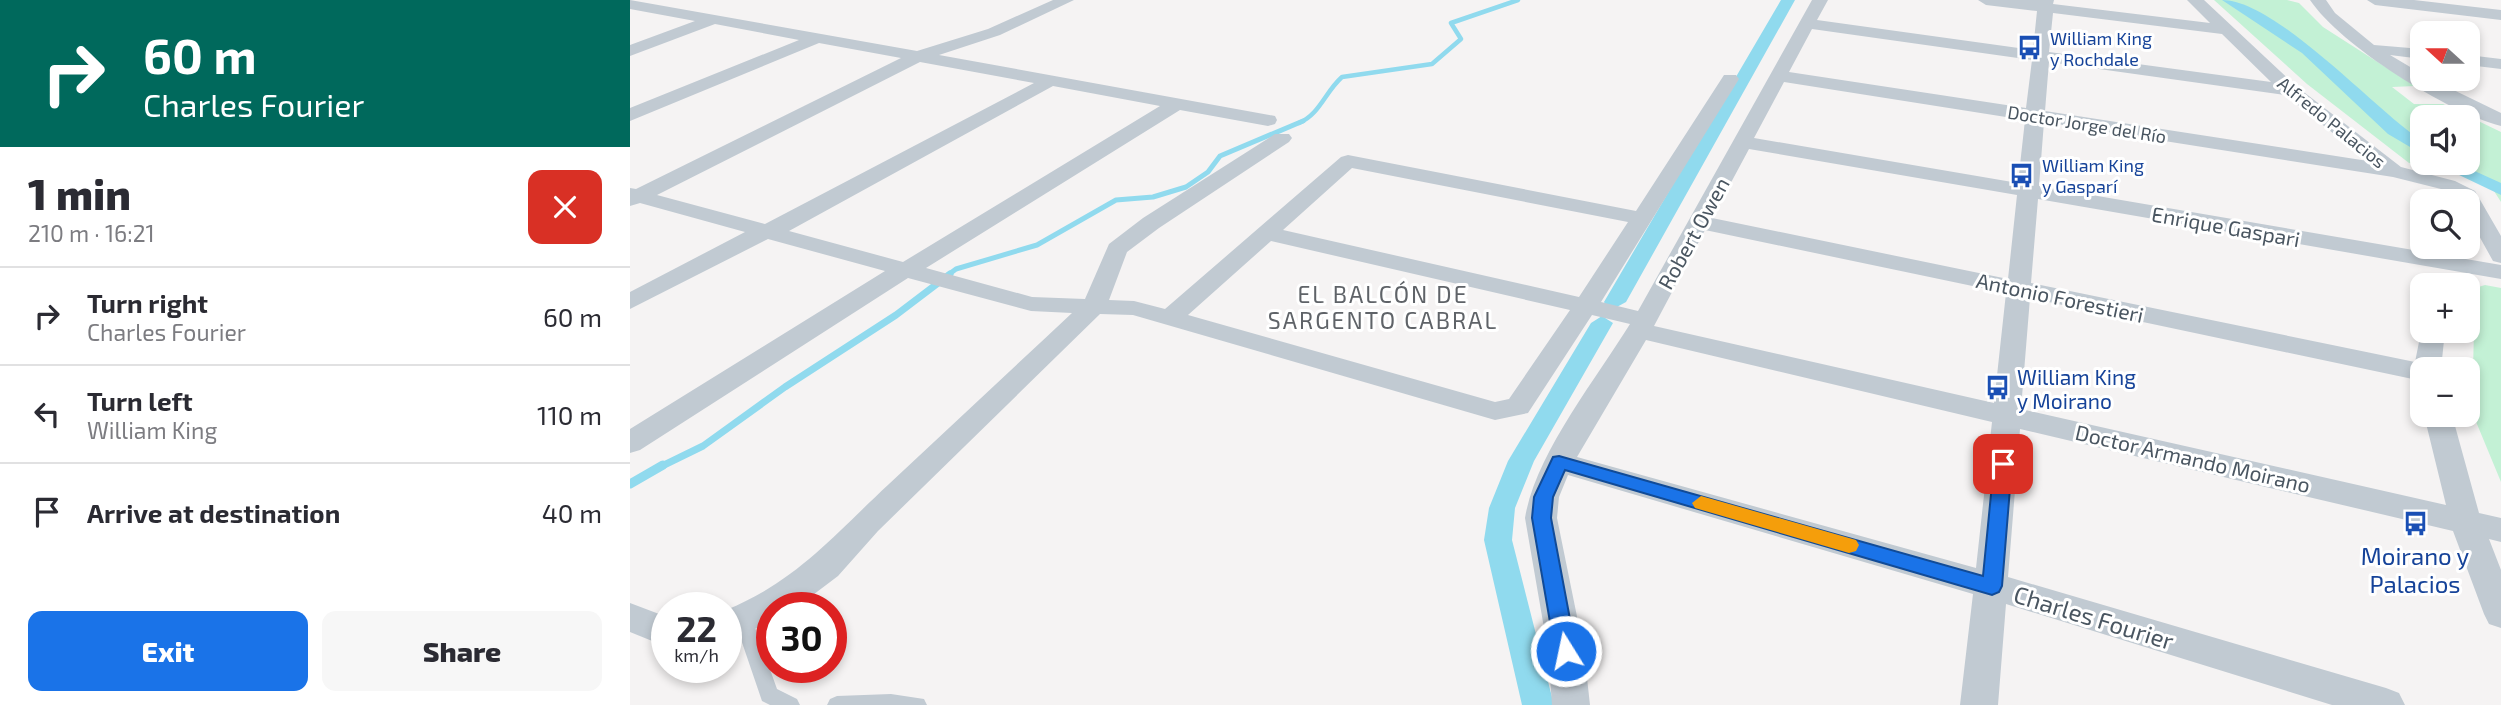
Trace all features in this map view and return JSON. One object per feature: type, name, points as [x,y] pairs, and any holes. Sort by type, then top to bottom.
[{"type":"street","points":[[632,197],[919,56],[994,32],[1066,0]]},
{"type":"street","name":"Robert Owen","points":[[1571,705],[1566,651],[1542,518],[1544,497],[1559,462],[1642,326],[1821,0]]},
{"type":"street","points":[[1986,0],[2046,4],[2227,30]]},
{"type":"street","name":"Alfredo Palacios","points":[[2195,0],[2290,90],[2394,171],[2438,181],[2467,195],[2500,266]]},
{"type":"street","points":[[2318,0],[2336,26],[2369,48],[2501,120]]},
{"type":"street","points":[[2375,0],[2501,15]]},
{"type":"street","points":[[630,4],[1178,103],[1275,129]]},
{"type":"street","points":[[1979,705],[2046,4]]},
{"type":"street","points":[[630,51],[714,19]]},
{"type":"street","points":[[1808,24],[2290,90]]},
{"type":"street","points":[[630,115],[817,38]]},
{"type":"street","points":[[2369,48],[2410,53]]},
{"type":"street","points":[[2480,61],[2501,64]]},
{"type":"street","name":"Doctor Jorge del Río","points":[[1780,76],[2394,171]]},
{"type":"street","points":[[632,197],[1031,304],[1134,308],[1495,411],[1518,407],[1586,306],[1730,79]]},
{"type":"street","points":[[630,302],[763,232],[791,222],[1050,81]]},
{"type":"street","points":[[630,443],[912,272],[944,249],[1178,103]]},
{"type":"street","points":[[742,620],[773,606],[826,566],[867,523],[1096,305],[1117,249],[1275,129]]},
{"type":"street","name":"Enrique Gaspari","points":[[1744,142],[2028,191],[2432,273]]},
{"type":"street","points":[[1169,319],[1348,161],[1640,218]]},
{"type":"street","name":"Antonio Forestieri","points":[[1698,222],[2410,370]]},
{"type":"street","name":"Doctor Armando Moirano","points":[[1265,233],[1586,306],[1642,326],[2501,530]]},
{"type":"street","name":"Enrique Gaspari","points":[[2445,273],[2500,266]]},
{"type":"street","points":[[2441,427],[2466,522],[2501,614]]},
{"type":"street","name":"Charles Fourier","points":[[1559,462],[1992,586],[2386,705]]},
{"type":"street","points":[[630,617],[651,626]]},
{"type":"lane","points":[[742,638],[769,695],[790,705]]},
{"type":"lane","points":[[837,705],[891,702],[917,705]]},
{"type":"green space","points":[[2214,0],[2287,0],[2299,3],[2323,27],[2410,83],[2410,86],[2392,87],[2414,104],[2445,105],[2410,105],[2409,163],[2307,84]]},
{"type":"green space","points":[[2480,122],[2501,132],[2501,202],[2485,177],[2474,175],[2480,175]]},
{"type":"green space","points":[[2480,286],[2501,288],[2501,482],[2478,427],[2480,357],[2473,357],[2474,343],[2480,343]]},
{"type":"waterway","points":[[1301,122],[1312,114],[1342,77],[1432,64],[1461,39],[1451,23],[1518,0]]},
{"type":"waterway","points":[[1615,302],[1788,0]]},
{"type":"waterway","points":[[2229,0],[2307,50],[2394,130],[2410,141]]},
{"type":"waterway","points":[[948,275],[956,269],[1037,245],[1116,200],[1153,197],[1186,187],[1208,172],[1220,156],[1301,122]]},
{"type":"waterway","points":[[2469,175],[2501,190]]},
{"type":"waterway","points":[[660,467],[703,446],[785,387],[896,315],[950,274]]},
{"type":"waterway","points":[[1538,705],[1498,540],[1502,508],[1508,487],[1521,461],[1602,323]]},
{"type":"waterway","points":[[630,484],[663,465]]},
{"type":"slow traffic","points":[[1701,503],[1849,545]]},
{"type":"place","name":"William King y Rochdale","points":[[2030,48]]},
{"type":"place","name":"William King y Gasparí","points":[[2022,175]]},
{"type":"place","name":"William King y Moirano","points":[[1997,388]]},
{"type":"place","name":"Moirano y Palacios","points":[[2415,524]]},
{"type":"district","name":"EL BALCÓN DE SARGENTO CABRAL","points":[[1383,307]]},
{"type":"route","points":[[1566,651],[1542,518],[1544,497],[1559,462],[1992,586],[2003,464]]}]
